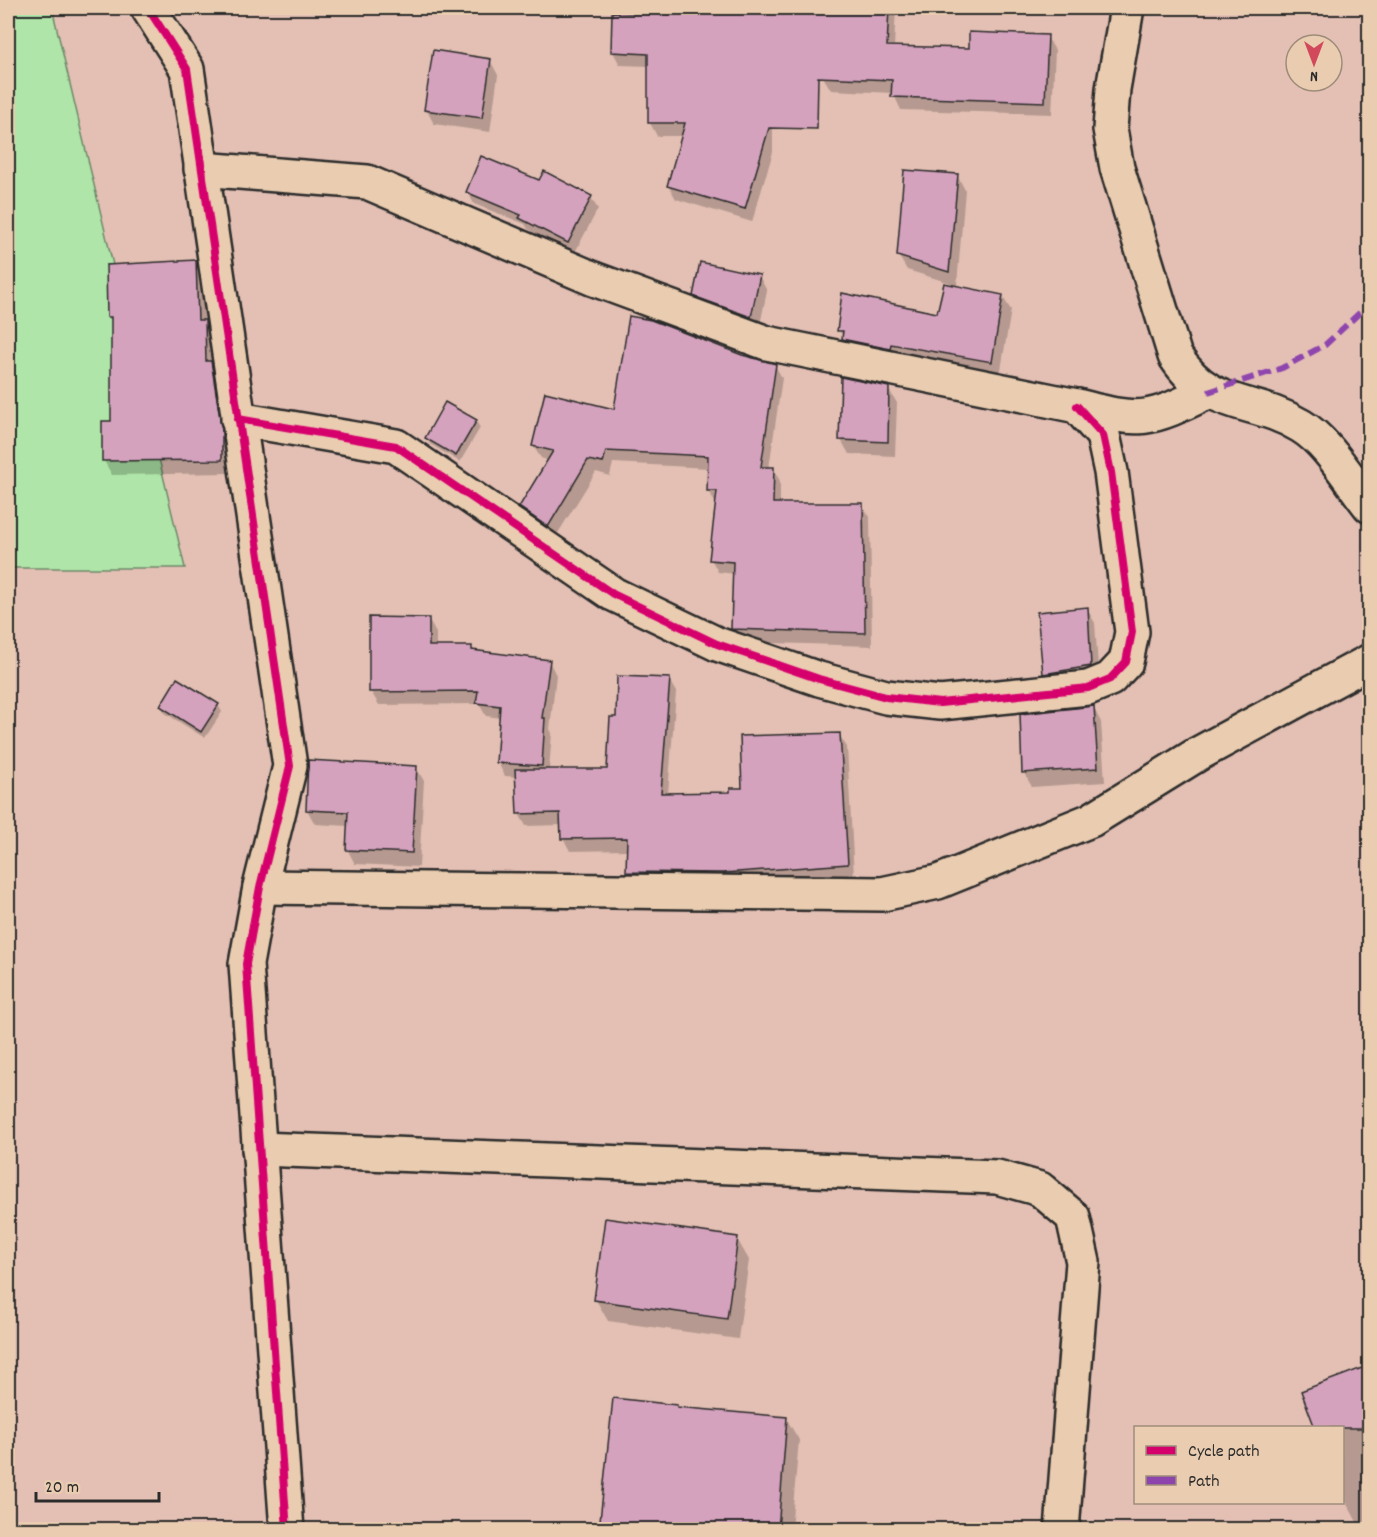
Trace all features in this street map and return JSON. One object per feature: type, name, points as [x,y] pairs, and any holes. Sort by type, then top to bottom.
[{"type":"street","points":[[148,8],[187,69],[290,766],[260,887],[246,964],[287,1530]]},
{"type":"street","points":[[1126,8],[1110,129],[1117,168],[1175,356],[1189,377],[1208,392],[1277,415],[1301,426],[1319,440],[1370,506]]},
{"type":"street","points":[[201,169],[367,182],[594,279],[767,343],[1077,406],[1125,418],[1142,418],[1161,414],[1208,392]]},
{"type":"street","points":[[238,419],[396,446],[613,594],[706,639],[841,685],[886,697],[940,703],[1088,688],[1110,679],[1126,662],[1131,632],[1111,472],[1103,435],[1077,406]]},
{"type":"street","points":[[260,887],[882,894],[938,882],[1091,820],[1198,754],[1370,660]]},
{"type":"street","points":[[259,1149],[997,1177],[1040,1189],[1073,1217],[1083,1262],[1062,1530]]},
{"type":"green space","points":[[8,8],[52,8],[185,568],[8,568]]},
{"type":"building","points":[[671,8],[889,8],[887,46],[969,48],[969,32],[1048,35],[1045,102],[891,97],[892,80],[818,77],[817,129],[769,128],[745,209],[667,186],[685,123],[648,123],[648,54],[611,52],[612,12],[671,14]]},
{"type":"building","points":[[433,50],[491,59],[482,118],[424,110]]},
{"type":"building","points":[[481,156],[539,180],[544,171],[592,196],[568,243],[519,218],[521,215],[466,192]]},
{"type":"building","points":[[904,170],[958,174],[949,272],[897,256]]},
{"type":"building","points":[[196,260],[198,320],[205,320],[206,361],[211,361],[222,431],[222,460],[102,461],[102,421],[111,421],[111,317],[107,317],[106,265]]},
{"type":"building","points":[[700,262],[760,275],[751,317],[693,296]]},
{"type":"building","points":[[944,283],[1003,295],[992,362],[891,344],[890,349],[842,339],[843,331],[837,331],[842,293],[937,313]]},
{"type":"building","points":[[629,316],[651,320],[742,355],[776,364],[761,467],[774,467],[773,503],[863,503],[865,633],[731,629],[733,562],[709,560],[717,491],[707,491],[708,456],[606,451],[603,463],[588,460],[548,527],[519,507],[553,451],[532,446],[545,392],[614,409]]},
{"type":"building","points":[[841,377],[889,387],[888,442],[839,440]]},
{"type":"building","points":[[445,402],[477,420],[456,456],[425,438]]},
{"type":"building","points":[[1088,607],[1091,666],[1043,674],[1037,612]]},
{"type":"building","points":[[369,617],[429,618],[429,646],[472,646],[472,650],[550,660],[542,718],[545,718],[542,766],[496,763],[500,706],[476,703],[478,691],[369,692]]},
{"type":"building","points":[[617,676],[670,678],[661,793],[730,792],[730,788],[742,788],[740,736],[840,733],[848,864],[723,873],[626,872],[627,838],[561,839],[560,813],[517,814],[515,769],[607,769],[610,717],[616,717]]},
{"type":"building","points":[[177,678],[219,704],[201,732],[160,706]]},
{"type":"building","points":[[1094,706],[1098,768],[1022,773],[1020,714]]},
{"type":"building","points":[[308,760],[417,766],[412,853],[346,850],[348,812],[306,810]]},
{"type":"building","points":[[605,1218],[738,1237],[727,1319],[594,1300]]},
{"type":"building","points":[[1370,1365],[1370,1428],[1314,1426],[1301,1391]]},
{"type":"building","points":[[613,1398],[677,1405],[677,1407],[787,1417],[778,1530],[599,1530]]},
{"type":"marked path","points":[[1208,392],[1282,368],[1325,345],[1370,303]]},
{"type":"cycle path","points":[[148,8],[187,69],[290,766],[260,887],[246,964],[287,1530]]},
{"type":"cycle path","points":[[238,419],[396,446],[613,594],[717,644],[819,679],[886,697],[940,703],[1088,688],[1110,679],[1126,662],[1132,632],[1111,472],[1103,435],[1077,406]]}]
